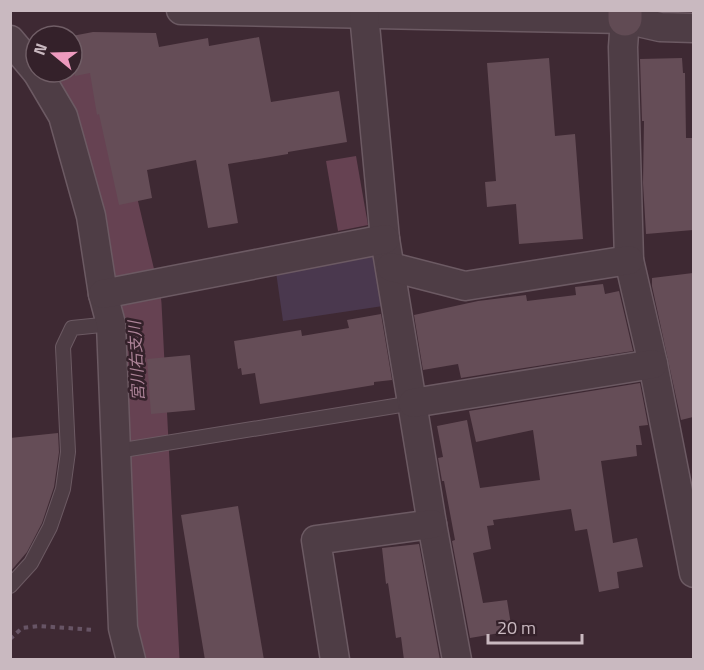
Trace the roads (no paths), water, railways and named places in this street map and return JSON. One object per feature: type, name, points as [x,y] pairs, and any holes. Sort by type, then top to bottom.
[{"type":"street","points":[[181,10],[364,14],[625,15],[660,27],[693,28]]},
{"type":"street","points":[[364,14],[385,239],[457,660]]},
{"type":"street","points":[[625,15],[623,47],[629,260],[652,364],[682,447],[693,573]]},
{"type":"street","points":[[10,40],[24,57]]},
{"type":"street","points":[[43,84],[63,116],[112,293],[111,324],[123,450],[123,628],[131,660]]},
{"type":"street","points":[[112,293],[385,239]]},
{"type":"street","points":[[391,267],[465,286],[629,260]]},
{"type":"street","points":[[413,403],[652,364]]},
{"type":"street","points":[[335,660],[316,540],[432,524]]},
{"type":"lane","points":[[10,586],[31,563],[50,527],[63,489],[68,452],[63,347],[72,328],[111,324]]},
{"type":"lane","points":[[123,450],[413,403]]},
{"type":"waterway","name":"宮川右支川","points":[[73,84],[90,122],[133,304],[151,660]]}]
